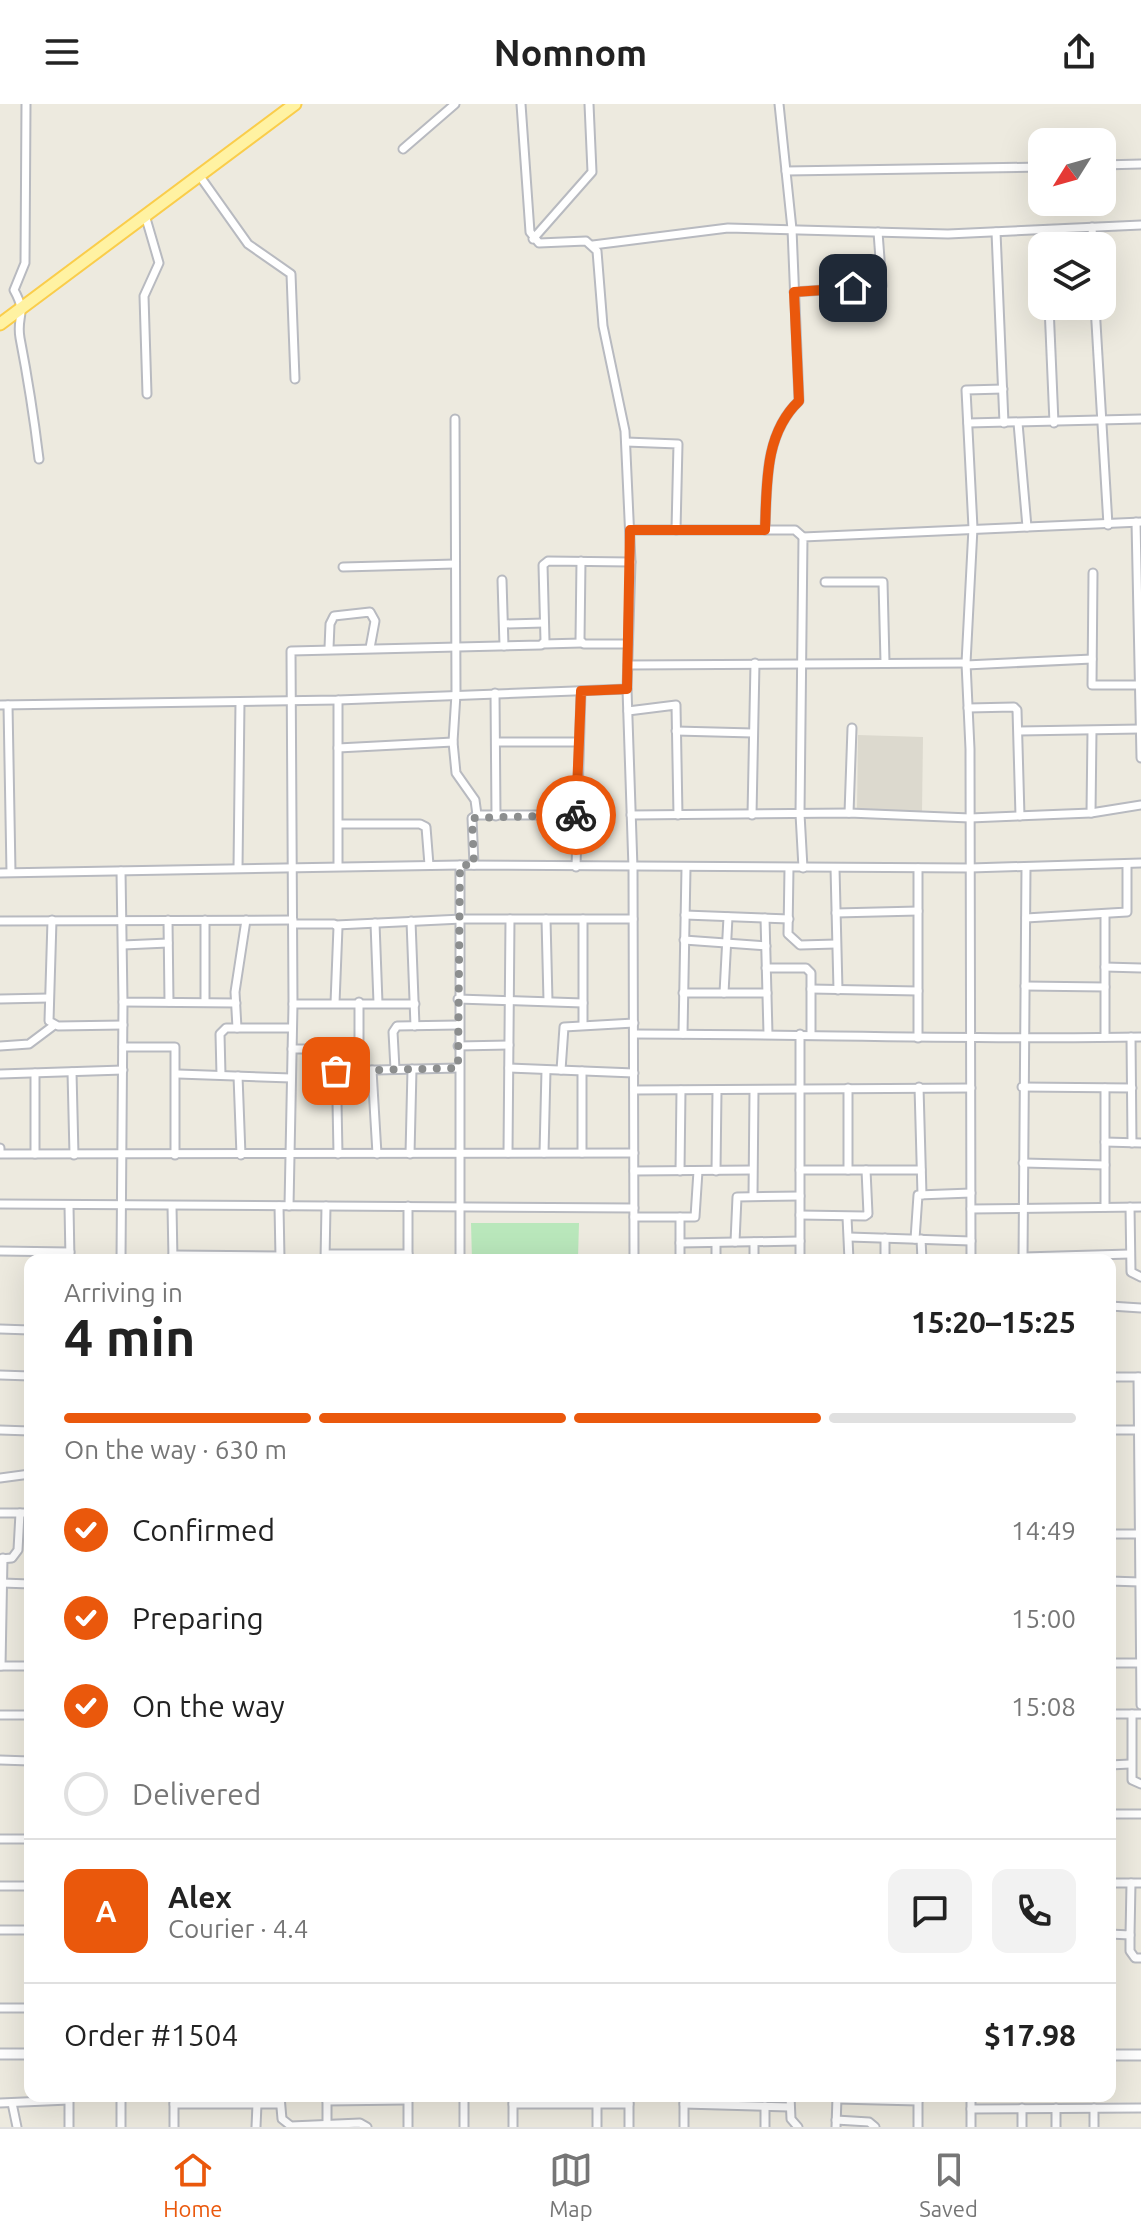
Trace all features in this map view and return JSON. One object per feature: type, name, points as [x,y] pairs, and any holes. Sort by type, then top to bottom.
[{"type":"main road","points":[[0,324],[295,104]]},
{"type":"street","points":[[26,104],[25,263],[14,290],[23,306],[20,335],[28,368],[39,459]]},
{"type":"street","points":[[403,149],[455,104]]},
{"type":"street","points":[[521,104],[530,232],[539,243],[586,241],[593,245],[728,228],[996,232],[1141,225]]},
{"type":"street","points":[[533,239],[592,172],[589,104]]},
{"type":"street","points":[[765,530],[768,472],[775,434],[785,414],[799,401],[792,229],[779,104]]},
{"type":"street","points":[[1116,165],[1141,164]]},
{"type":"street","points":[[786,171],[1028,167]]},
{"type":"street","points":[[199,175],[248,244],[291,274],[295,379]]},
{"type":"street","points":[[145,215],[159,263],[144,296],[147,394]]},
{"type":"street","points":[[1092,227],[1092,232]]},
{"type":"street","points":[[794,292],[882,286],[878,232]]},
{"type":"street","points":[[996,232],[1004,423]]},
{"type":"street","points":[[593,245],[603,326],[626,442],[630,530],[627,689],[633,868],[634,1254]]},
{"type":"street","points":[[1050,320],[1054,423]]},
{"type":"street","points":[[1096,320],[1108,525]]},
{"type":"street","points":[[971,1254],[970,818],[966,664],[973,528],[966,390],[1003,389]]},
{"type":"street","points":[[455,419],[456,694],[453,742],[456,773],[475,800],[477,815]]},
{"type":"street","points":[[968,423],[1141,419]]},
{"type":"street","points":[[1018,423],[1027,527]]},
{"type":"street","points":[[626,442],[678,444],[676,530]]},
{"type":"street","points":[[630,530],[795,530],[803,537],[1138,522],[1137,685],[1141,758]]},
{"type":"street","points":[[803,537],[800,814],[803,868]]},
{"type":"street","points":[[543,644],[543,565],[548,561],[631,562]]},
{"type":"street","points":[[581,561],[582,643]]},
{"type":"street","points":[[343,567],[455,564]]},
{"type":"street","points":[[1093,573],[1092,685],[1137,685]]},
{"type":"street","points":[[502,580],[504,646]]},
{"type":"street","points":[[825,582],[883,582],[885,662]]},
{"type":"street","points":[[329,648],[330,624],[334,616],[370,612],[375,621],[370,648]]},
{"type":"street","points":[[504,624],[544,623]]},
{"type":"street","points":[[289,1206],[293,1004],[291,651],[628,644]]},
{"type":"street","points":[[628,665],[801,662],[966,664],[1092,659]]},
{"type":"street","points":[[752,815],[755,663]]},
{"type":"street","points":[[11,872],[4,705],[338,700],[627,689]]},
{"type":"street","points":[[576,867],[581,691]]},
{"type":"street","points":[[495,693],[496,816]]},
{"type":"street","points":[[338,700],[338,866]]},
{"type":"street","points":[[238,868],[240,702]]},
{"type":"street","points":[[628,711],[676,705],[678,815]]},
{"type":"street","points":[[968,708],[1014,707],[1019,731],[1020,816]]},
{"type":"street","points":[[849,813],[852,728]]},
{"type":"street","points":[[1019,731],[1140,729]]},
{"type":"street","points":[[676,731],[753,733]]},
{"type":"street","points":[[1091,813],[1092,731]]},
{"type":"street","points":[[338,748],[453,742]]},
{"type":"street","points":[[496,742],[579,742]]},
{"type":"street","points":[[631,815],[849,813],[970,818],[1091,813],[1141,805]]},
{"type":"street","points":[[474,865],[472,818],[477,815],[578,815]]},
{"type":"street","points":[[339,824],[420,824],[426,827],[429,865]]},
{"type":"street","points":[[0,873],[429,865],[970,868],[1141,863]]},
{"type":"street","points":[[1026,918],[1127,912],[1127,864]]},
{"type":"street","points":[[460,865],[460,1254]]},
{"type":"street","points":[[1023,1254],[1022,1038],[1026,867]]},
{"type":"street","points":[[683,1034],[686,868]]},
{"type":"street","points":[[789,868],[788,934],[795,942],[836,944]]},
{"type":"street","points":[[835,868],[838,990]]},
{"type":"street","points":[[918,868],[918,1038]]},
{"type":"street","points":[[121,871],[121,1254]]},
{"type":"street","points":[[836,913],[918,911]]},
{"type":"street","points":[[685,915],[789,919]]},
{"type":"street","points":[[1105,915],[1105,1037]]},
{"type":"street","points":[[724,993],[728,917]]},
{"type":"street","points":[[765,918],[768,1034]]},
{"type":"street","points":[[0,921],[246,920],[336,925],[462,919],[633,919]]},
{"type":"street","points":[[508,1153],[510,919]]},
{"type":"street","points":[[546,919],[548,1001]]},
{"type":"street","points":[[583,919],[583,1024]]},
{"type":"street","points":[[52,920],[49,1021],[53,1026]]},
{"type":"street","points":[[168,920],[169,1002]]},
{"type":"street","points":[[205,920],[205,1002]]},
{"type":"street","points":[[237,1028],[236,1003],[246,920]]},
{"type":"street","points":[[411,921],[415,1026]]},
{"type":"street","points":[[375,923],[378,1003]]},
{"type":"street","points":[[335,1003],[336,925]]},
{"type":"street","points":[[684,940],[766,946]]},
{"type":"street","points":[[123,945],[168,943]]},
{"type":"street","points":[[1105,967],[1141,968]]},
{"type":"street","points":[[766,968],[806,968],[811,973],[811,1034]]},
{"type":"street","points":[[1025,986],[1105,987]]},
{"type":"street","points":[[811,989],[918,991]]},
{"type":"street","points":[[683,993],[767,993]]},
{"type":"street","points":[[0,999],[49,998]]},
{"type":"street","points":[[458,999],[583,1003]]},
{"type":"street","points":[[123,1002],[236,1003]]},
{"type":"street","points":[[292,1049],[351,1050],[359,1046],[359,1002]]},
{"type":"street","points":[[293,1004],[415,1004]]},
{"type":"street","points":[[561,1070],[564,1027],[634,1023]]},
{"type":"street","points":[[0,1046],[29,1044],[53,1026],[123,1025]]},
{"type":"street","points":[[395,1069],[395,1028],[458,1025]]},
{"type":"street","points":[[221,1075],[220,1034],[226,1028],[292,1028]]},
{"type":"street","points":[[634,1034],[811,1034],[971,1039],[1141,1037]]},
{"type":"street","points":[[800,1034],[800,1254]]},
{"type":"street","points":[[1105,1142],[1136,1143],[1131,1037]]},
{"type":"street","points":[[458,1046],[509,1045]]},
{"type":"street","points":[[123,1047],[175,1047],[178,1074],[175,1155]]},
{"type":"street","points":[[336,1050],[338,1154]]},
{"type":"street","points":[[336,1071],[458,1068]]},
{"type":"street","points":[[509,1068],[634,1073]]},
{"type":"street","points":[[410,1154],[412,1069]]},
{"type":"street","points":[[0,1074],[123,1070]]},
{"type":"street","points":[[372,1070],[377,1154]]},
{"type":"street","points":[[544,1153],[546,1070]]},
{"type":"street","points":[[582,1071],[582,1153]]},
{"type":"street","points":[[72,1072],[74,1155]]},
{"type":"street","points":[[35,1073],[35,1154]]},
{"type":"street","points":[[178,1074],[291,1078]]},
{"type":"street","points":[[238,1076],[241,1155]]},
{"type":"street","points":[[919,1087],[922,1195]]},
{"type":"street","points":[[1022,1087],[1132,1088]]},
{"type":"street","points":[[848,1088],[848,1170]]},
{"type":"street","points":[[634,1090],[971,1088]]},
{"type":"street","points":[[1105,1088],[1105,1207]]},
{"type":"street","points":[[680,1171],[681,1090]]},
{"type":"street","points":[[716,1171],[717,1091]]},
{"type":"street","points":[[753,1196],[754,1091]]},
{"type":"street","points":[[0,1148],[0,1154],[74,1155],[634,1153]]},
{"type":"street","points":[[1023,1163],[1105,1165]]},
{"type":"street","points":[[634,1171],[752,1170]]},
{"type":"street","points":[[800,1170],[921,1170]]},
{"type":"street","points":[[800,1215],[847,1217],[868,1214],[866,1170]]},
{"type":"street","points":[[634,1217],[697,1216],[698,1171]]},
{"type":"street","points":[[921,1254],[915,1200],[922,1195],[971,1193]]},
{"type":"street","points":[[735,1242],[737,1197],[800,1196]]},
{"type":"street","points":[[0,1204],[634,1208]]},
{"type":"street","points":[[69,1206],[70,1254]]},
{"type":"street","points":[[172,1206],[173,1254]]},
{"type":"street","points":[[279,1206],[280,1254]]},
{"type":"street","points":[[326,1206],[326,1254]]},
{"type":"street","points":[[408,1206],[408,1254]]},
{"type":"street","points":[[1130,1207],[1131,1272],[1141,1277]]},
{"type":"street","points":[[971,1209],[1141,1207]]},
{"type":"street","points":[[680,1217],[680,1254]]},
{"type":"street","points":[[847,1217],[849,1254]]},
{"type":"street","points":[[849,1237],[971,1241]]},
{"type":"street","points":[[885,1238],[885,1254]]},
{"type":"street","points":[[680,1243],[800,1241]]},
{"type":"street","points":[[754,1242],[754,1254]]},
{"type":"street","points":[[716,1243],[716,1254]]},
{"type":"street","points":[[0,1251],[42,1254]]},
{"type":"street","points":[[1116,1256],[1130,1254]]},
{"type":"street","points":[[1116,1306],[1141,1308]]},
{"type":"street","points":[[0,1329],[24,1330]]},
{"type":"street","points":[[0,1375],[24,1376]]},
{"type":"street","points":[[1116,1377],[1140,1377],[1141,1705]]},
{"type":"street","points":[[0,1430],[24,1431]]},
{"type":"street","points":[[1116,1430],[1140,1430]]},
{"type":"street","points":[[0,1478],[24,1475]]},
{"type":"street","points":[[0,1513],[24,1513]]},
{"type":"street","points":[[20,1513],[18,1550],[12,1558],[1,1558],[0,1666],[24,1666]]},
{"type":"street","points":[[1116,1534],[1139,1534]]},
{"type":"street","points":[[1116,1581],[1140,1582]]},
{"type":"street","points":[[2,1583],[24,1584]]},
{"type":"street","points":[[1116,1663],[1141,1663]]},
{"type":"street","points":[[1136,1714],[1130,1764],[1132,1780],[1141,1784]]},
{"type":"street","points":[[0,1715],[24,1715]]},
{"type":"street","points":[[0,1760],[24,1761]]},
{"type":"street","points":[[1116,1765],[1130,1764]]},
{"type":"street","points":[[1116,1814],[1141,1814]]},
{"type":"street","points":[[0,1839],[24,1839]]},
{"type":"street","points":[[1116,1883],[1141,1883]]},
{"type":"street","points":[[1131,1883],[1130,1951],[1135,1958],[1141,1958]]},
{"type":"street","points":[[0,1886],[24,1886]]},
{"type":"street","points":[[0,1930],[24,1930]]},
{"type":"street","points":[[1116,1934],[1130,1935]]},
{"type":"street","points":[[0,2008],[24,2008]]},
{"type":"street","points":[[0,2054],[24,2054]]},
{"type":"street","points":[[1116,2055],[1141,2055]]},
{"type":"street","points":[[0,2103],[24,2102]]},
{"type":"street","points":[[69,2102],[69,2127]]},
{"type":"street","points":[[121,2102],[121,2127]]},
{"type":"street","points":[[174,2102],[174,2127]]},
{"type":"street","points":[[216,2102],[268,2102]]},
{"type":"street","points":[[280,2102],[283,2123],[291,2126],[360,2123],[367,2127]]},
{"type":"street","points":[[327,2102],[327,2125]]},
{"type":"street","points":[[408,2102],[408,2127]]},
{"type":"street","points":[[464,2102],[464,2127]]},
{"type":"street","points":[[513,2102],[513,2127]]},
{"type":"street","points":[[555,2102],[613,2102]]},
{"type":"street","points":[[629,2102],[629,2127]]},
{"type":"street","points":[[684,2102],[684,2127]]},
{"type":"street","points":[[711,2102],[789,2107]]},
{"type":"street","points":[[789,2102],[791,2119],[798,2127]]},
{"type":"street","points":[[837,2102],[836,2123],[869,2122],[875,2127]]},
{"type":"street","points":[[918,2102],[918,2127]]},
{"type":"street","points":[[971,2102],[971,2127]]},
{"type":"street","points":[[12,2103],[17,2127]]},
{"type":"street","points":[[256,2127],[257,2104]]},
{"type":"street","points":[[597,2104],[597,2127]]},
{"type":"street","points":[[765,2106],[765,2127]]},
{"type":"street","points":[[1022,2108],[1022,2127]]},
{"type":"street","points":[[1056,2108],[1056,2127]]},
{"type":"street","points":[[1094,2108],[1094,2127]]},
{"type":"street","points":[[971,2109],[1141,2108]]},
{"type":"shaded area","points":[[858,735],[923,737],[922,813],[857,811]]},
{"type":"green space","points":[[471,1223],[579,1223],[578,1254],[472,1254]]},
{"type":"way so far","points":[[336,1071],[458,1068],[462,919],[460,865],[474,865],[472,818],[477,815],[576,815]]},
{"type":"route","points":[[576,815],[581,691],[627,689],[630,530],[765,530],[768,472],[775,434],[785,414],[799,401],[794,292],[853,288]]}]
